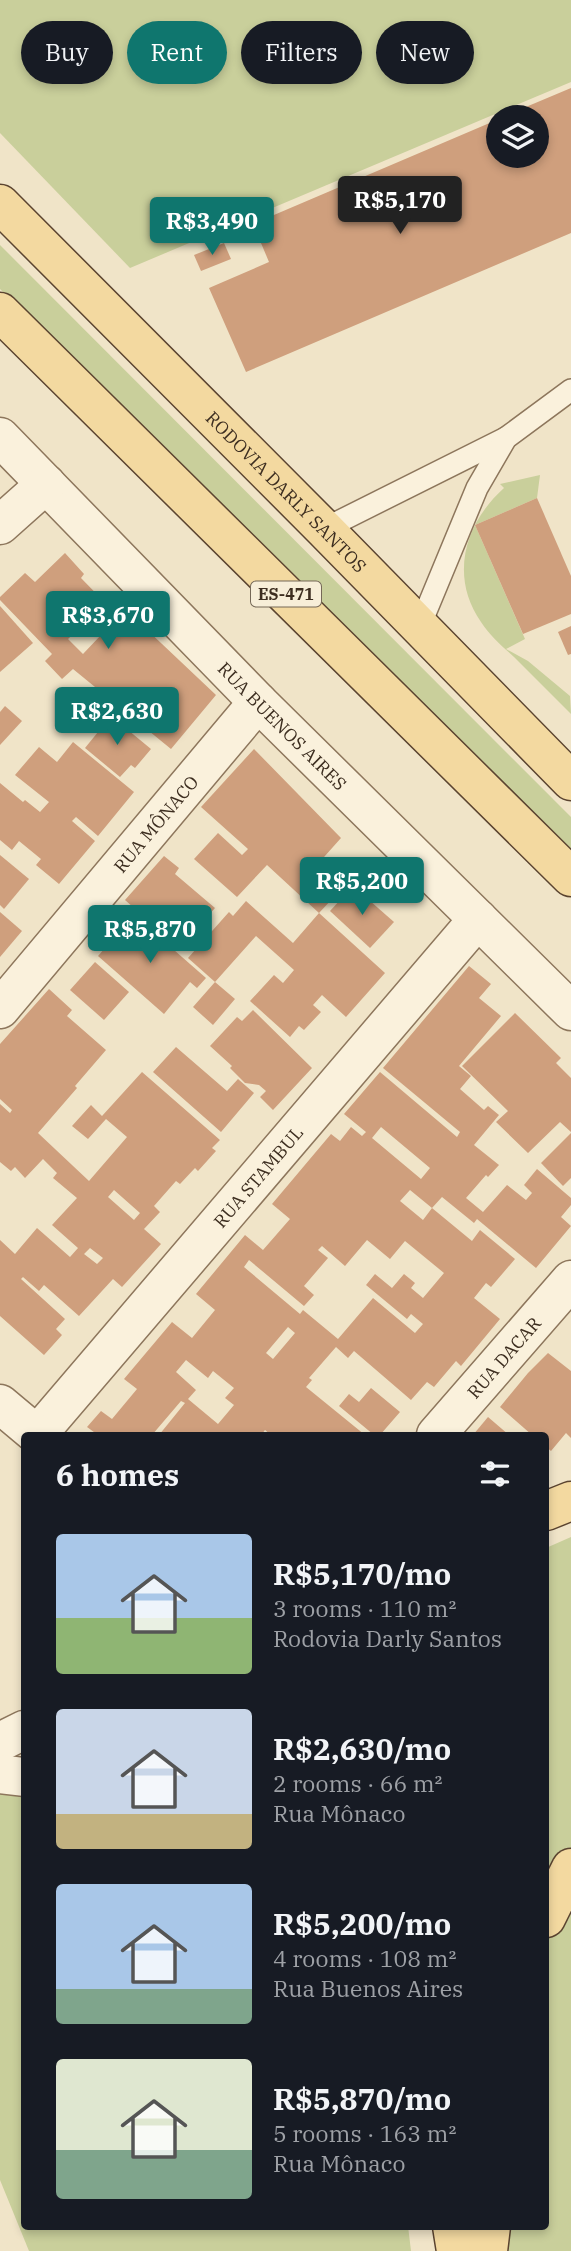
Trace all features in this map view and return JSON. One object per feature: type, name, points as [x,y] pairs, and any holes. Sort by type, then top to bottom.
[{"type":"main road","name":"RODOVIA DARLY SANTOS","points":[[0,204],[324,528],[571,781]]},
{"type":"main road","name":"ES-471","points":[[0,312],[571,877]]},
{"type":"main road","points":[[549,1510],[571,1501]]},
{"type":"main road","points":[[549,1912],[571,1868]]},
{"type":"main road","points":[[453,2230],[456,2251]]},
{"type":"main road","points":[[488,2251],[491,2230]]},
{"type":"street","name":"RUA BUENOS AIRES","points":[[0,437],[258,702],[571,1011]]},
{"type":"street","points":[[0,525],[46,484]]},
{"type":"street","name":"RUA MÔNACO","points":[[0,1009],[258,702]]},
{"type":"street","name":"RUA STAMBUL","points":[[40,1432],[478,919]]},
{"type":"street","name":"RUA DACAR","points":[[439,1432],[571,1280]]},
{"type":"street","points":[[0,1404],[33,1432]]},
{"type":"street","points":[[0,1742],[21,1732]]},
{"type":"street","points":[[0,1774],[21,1777]]},
{"type":"lane","points":[[324,528],[506,438],[571,390]]},
{"type":"lane","points":[[419,628],[477,488],[506,438]]},
{"type":"green space","points":[[0,0],[571,0],[571,82],[516,105],[486,105],[486,118],[130,268],[0,133]]},
{"type":"green space","points":[[0,245],[571,817],[571,861],[0,289]]},
{"type":"green space","points":[[540,475],[537,498],[476,525],[479,517],[504,488],[500,484]]},
{"type":"green space","points":[[475,526],[525,639],[506,649],[528,661],[570,696],[571,714],[492,636],[471,604],[464,569],[466,551]]},
{"type":"green space","points":[[571,1537],[571,2251],[506,2251],[503,2230],[549,2230],[549,1547]]},
{"type":"green space","points":[[0,1793],[21,1795],[21,2230],[408,2230],[411,2251],[29,2251],[0,2180]]},
{"type":"building","points":[[571,88],[571,233],[246,372],[209,288],[269,262],[253,224],[486,125],[486,168],[549,168],[549,105],[531,105]]},
{"type":"building","points":[[224,243],[231,259],[201,271],[194,255]]},
{"type":"building","points":[[537,498],[571,576],[571,614],[523,634],[475,525]]},
{"type":"building","points":[[65,553],[84,574],[81,578],[119,617],[125,609],[216,695],[171,749],[73,669],[62,679],[45,661],[52,654],[0,600],[25,573],[35,582]],"holes":[[[87,621],[101,635],[83,654],[68,639]]]},
{"type":"building","points":[[0,606],[33,643],[0,672]]},
{"type":"building","points":[[571,626],[571,654],[568,655],[558,632]]},
{"type":"building","points":[[5,706],[22,721],[0,745],[0,712]]},
{"type":"building","points":[[111,716],[151,749],[135,768],[131,765],[120,777],[85,748]]},
{"type":"building","points":[[73,742],[134,792],[98,836],[76,817],[72,821],[95,841],[59,884],[36,865],[41,859],[19,841],[12,850],[0,840],[0,783],[40,812],[49,802],[15,775],[39,747],[57,762]]},
{"type":"building","points":[[254,749],[341,838],[308,875],[333,898],[319,913],[267,865],[237,897],[194,859],[218,833],[242,855],[248,849],[201,807]]},
{"type":"building","points":[[0,855],[29,879],[4,909],[0,905]]},
{"type":"building","points":[[164,856],[179,868],[175,874],[215,908],[191,935],[162,910],[151,923],[125,900]]},
{"type":"building","points":[[353,886],[394,922],[370,948],[330,911]]},
{"type":"building","points":[[246,901],[293,943],[319,913],[385,973],[346,1017],[322,995],[313,1005],[321,1012],[304,1030],[299,1026],[290,1037],[250,1001],[274,975],[283,983],[294,970],[256,936],[215,982],[188,958],[229,912],[233,916]]},
{"type":"building","points":[[0,912],[22,931],[0,957]]},
{"type":"building","points":[[134,915],[206,978],[197,988],[190,982],[164,1014],[98,956]]},
{"type":"building","points":[[95,962],[129,992],[104,1020],[70,990]]},
{"type":"building","points":[[469,966],[491,984],[479,998],[501,1016],[459,1066],[471,1076],[460,1089],[484,1110],[488,1106],[499,1115],[474,1145],[499,1165],[488,1177],[486,1175],[466,1198],[483,1212],[507,1185],[526,1200],[532,1193],[524,1185],[537,1169],[571,1198],[571,1205],[561,1217],[571,1226],[536,1268],[477,1219],[474,1223],[442,1197],[432,1208],[472,1241],[480,1230],[515,1259],[491,1287],[486,1283],[474,1298],[500,1319],[461,1366],[456,1361],[434,1387],[427,1382],[411,1400],[354,1351],[348,1358],[336,1347],[309,1378],[312,1380],[306,1387],[361,1432],[161,1432],[185,1403],[181,1401],[155,1432],[94,1432],[87,1427],[101,1411],[112,1419],[137,1389],[124,1379],[172,1322],[192,1338],[215,1310],[196,1294],[245,1235],[263,1250],[290,1219],[272,1204],[331,1134],[340,1141],[351,1127],[362,1136],[366,1132],[344,1114],[380,1072],[457,1137],[460,1132],[383,1068]],"holes":[[[381,1127],[430,1168],[421,1179],[372,1138]],[[410,1190],[432,1208],[423,1220],[400,1201]],[[367,1240],[390,1259],[405,1241],[444,1273],[423,1298],[411,1288],[415,1283],[404,1274],[392,1288],[375,1274],[366,1285],[407,1319],[411,1314],[423,1324],[415,1333],[373,1298],[338,1339],[303,1310],[300,1314],[244,1267],[249,1260],[304,1306],[314,1295],[304,1286],[328,1258],[318,1250],[322,1246],[345,1266]],[[288,1327],[295,1333],[273,1359],[266,1353]],[[186,1360],[208,1378],[213,1371],[234,1388],[225,1398],[234,1405],[218,1424],[188,1399],[196,1390],[176,1372]]]},
{"type":"building","points":[[215,982],[235,999],[213,1025],[193,1007]]},
{"type":"building","points":[[49,989],[72,1010],[67,1016],[106,1050],[38,1133],[89,1181],[127,1137],[106,1119],[88,1139],[72,1126],[91,1105],[102,1116],[142,1072],[220,1140],[212,1148],[216,1151],[198,1171],[195,1168],[180,1184],[176,1181],[154,1206],[160,1212],[144,1229],[161,1244],[122,1287],[113,1279],[79,1316],[44,1285],[39,1291],[23,1277],[21,1279],[65,1319],[56,1329],[62,1335],[44,1355],[0,1316],[0,1240],[15,1254],[37,1228],[70,1257],[78,1248],[52,1225],[77,1198],[53,1178],[57,1173],[43,1159],[25,1178],[15,1167],[11,1171],[0,1162],[0,1104],[10,1113],[12,1110],[0,1099],[0,1044]],"holes":[[[114,1190],[140,1213],[134,1220],[108,1197]],[[90,1248],[103,1258],[97,1264],[84,1254]]]},
{"type":"building","points":[[253,1010],[312,1068],[273,1110],[260,1097],[266,1091],[259,1085],[245,1083],[230,1068],[232,1066],[210,1046],[237,1017],[242,1021]]},
{"type":"building","points":[[515,1013],[561,1058],[556,1063],[571,1078],[571,1132],[560,1122],[528,1153],[496,1122],[508,1111],[462,1066]]},
{"type":"building","points":[[176,1047],[227,1091],[238,1079],[254,1093],[221,1132],[153,1072]]},
{"type":"building","points":[[571,1133],[571,1178],[563,1186],[541,1163]]},
{"type":"building","points":[[548,1353],[571,1371],[571,1438],[566,1433],[551,1451],[549,1432],[529,1432],[500,1407]]},
{"type":"building","points":[[371,1388],[400,1412],[383,1432],[370,1432],[339,1406],[349,1394],[359,1402]]},
{"type":"building","points":[[488,1417],[506,1432],[476,1432]]}]
